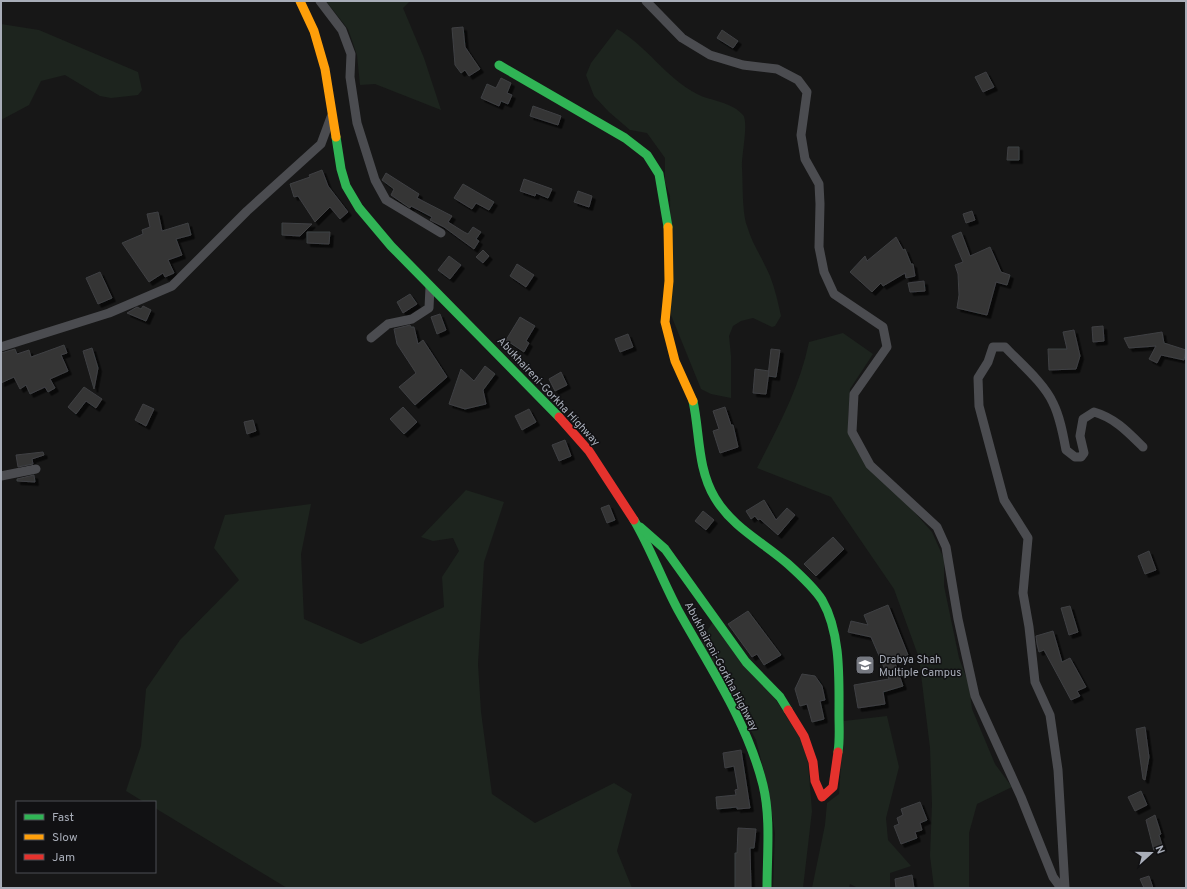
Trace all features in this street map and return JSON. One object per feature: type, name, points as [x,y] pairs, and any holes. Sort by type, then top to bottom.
[{"type":"street","name":"Abukhaireni-Gorkha Highway","points":[[300,1],[314,31],[325,69],[341,169],[346,186],[359,208],[390,246],[582,441],[598,462],[637,525],[678,608],[741,725],[753,751],[763,787],[766,811],[767,888]]},
{"type":"street","points":[[320,1],[342,30],[351,54],[350,77],[357,122],[375,180],[386,200],[441,233]]},
{"type":"street","points":[[646,1],[682,38],[710,55],[743,65],[777,69],[798,80],[807,92],[801,135],[805,159],[819,184],[819,247],[824,272],[834,294],[883,327],[887,347],[854,394],[852,432],[870,465],[921,510],[937,527],[946,547],[958,619],[975,696],[1021,797],[1029,821],[1053,877],[1061,888]]},
{"type":"street","points":[[499,66],[625,138],[647,155],[659,174],[668,221],[669,281],[665,322],[675,361],[693,402],[697,421],[699,452],[706,478],[714,497],[728,517],[741,529],[788,564],[821,598],[829,614],[835,638],[839,684],[839,748],[833,787],[822,797],[815,781],[813,762],[804,736],[780,697],[746,662],[664,549],[637,525]]},
{"type":"street","points":[[1,347],[109,313],[172,286],[247,211],[321,144],[332,114]]},
{"type":"street","points":[[371,338],[388,324],[412,319],[428,308],[430,287]]},
{"type":"street","points":[[1065,888],[1058,770],[1050,716],[1035,682],[1029,627],[1023,593],[1028,538],[1004,500],[979,406],[978,378],[988,362],[994,347],[1005,347],[1040,383],[1053,402],[1062,428],[1066,450],[1075,457],[1081,457],[1084,453],[1080,436],[1084,419],[1094,412],[1107,416],[1116,422],[1143,447]]},
{"type":"street","points":[[1,476],[36,469]]},
{"type":"shaded area","points":[[326,1],[410,1],[403,8],[424,58],[441,110],[375,84],[360,85],[357,55],[348,29]]},
{"type":"shaded area","points":[[1,24],[39,30],[138,72],[142,90],[138,95],[111,98],[100,96],[65,75],[41,81],[29,105],[1,120]]},
{"type":"shaded area","points":[[617,29],[638,44],[666,71],[686,87],[697,94],[733,107],[743,115],[745,119],[742,168],[745,220],[749,233],[770,276],[781,316],[775,326],[772,327],[753,318],[741,321],[733,326],[729,336],[731,356],[731,398],[711,394],[701,389],[671,315],[670,196],[665,182],[665,158],[647,133],[630,130],[609,112],[594,96],[586,75],[591,63]]},
{"type":"shaded area","points":[[843,333],[873,354],[850,389],[848,420],[860,451],[932,532],[944,559],[944,586],[959,658],[969,685],[972,709],[995,764],[1012,787],[977,804],[969,833],[969,888],[934,888],[930,856],[932,804],[930,748],[919,658],[894,589],[831,497],[757,468],[794,391],[809,342]]},
{"type":"shaded area","points":[[466,490],[504,502],[484,562],[478,664],[481,712],[492,794],[535,823],[614,783],[632,794],[617,851],[632,888],[287,888],[156,809],[156,801],[142,801],[126,791],[141,746],[146,689],[180,640],[239,580],[214,548],[225,515],[311,504],[301,554],[304,619],[361,644],[444,607],[442,577],[459,551],[453,538],[433,541],[421,537]]},
{"type":"shaded area","points":[[713,622],[776,700],[802,741],[808,763],[812,811],[803,888],[773,888],[775,833],[767,783],[756,740],[724,681],[698,644]]},
{"type":"shaded area","points":[[887,716],[899,767],[886,818],[888,840],[911,866],[890,873],[890,888],[858,888],[850,884],[849,888],[812,888],[825,825],[827,803],[839,794],[844,721]]},
{"type":"building","points":[[463,27],[465,47],[480,69],[469,76],[465,70],[461,73],[455,65],[452,28]]},
{"type":"building","points":[[722,30],[738,41],[733,48],[717,38]]},
{"type":"building","points":[[986,72],[994,87],[983,92],[975,77]]},
{"type":"building","points":[[501,78],[511,83],[507,93],[512,95],[508,104],[501,101],[499,106],[481,98],[487,84],[496,88]]},
{"type":"building","points":[[533,106],[561,116],[558,125],[530,116]]},
{"type":"building","points":[[1008,147],[1019,147],[1019,160],[1007,160]]},
{"type":"building","points":[[322,170],[328,186],[348,212],[340,219],[330,207],[315,222],[298,196],[294,197],[290,184],[310,177],[309,175]]},
{"type":"building","points":[[386,173],[419,194],[417,198],[452,216],[448,222],[464,232],[468,234],[473,227],[481,232],[476,239],[479,241],[474,249],[444,227],[430,220],[432,217],[411,206],[410,208],[391,195],[394,189],[382,180]]},
{"type":"building","points":[[524,179],[552,189],[548,198],[536,193],[535,196],[520,191]]},
{"type":"building","points":[[463,184],[494,202],[489,210],[476,203],[472,209],[454,198]]},
{"type":"building","points":[[578,191],[592,196],[589,207],[574,202]]},
{"type":"building","points":[[972,211],[975,220],[966,223],[963,214]]},
{"type":"building","points":[[158,212],[162,231],[188,223],[191,235],[176,239],[182,255],[168,260],[174,273],[165,277],[163,273],[149,282],[122,243],[143,234],[142,230],[150,227],[147,214]]},
{"type":"building","points":[[282,223],[312,224],[300,236],[282,235]]},
{"type":"building","points":[[307,232],[330,232],[329,244],[307,243]]},
{"type":"building","points":[[961,232],[970,256],[990,247],[1001,272],[1010,275],[1007,285],[996,282],[987,315],[957,308],[959,295],[958,274],[955,265],[963,262],[952,236]]},
{"type":"building","points":[[896,237],[903,250],[905,249],[911,264],[913,264],[915,276],[906,278],[905,273],[883,286],[881,283],[872,292],[850,272],[865,256],[867,261]]},
{"type":"building","points":[[483,250],[489,256],[483,263],[476,257]]},
{"type":"building","points":[[449,256],[461,265],[450,279],[438,270]]},
{"type":"building","points":[[517,264],[534,275],[526,287],[510,276]]},
{"type":"building","points":[[100,272],[112,298],[98,304],[86,278]]},
{"type":"building","points":[[924,281],[925,291],[910,292],[908,283]]},
{"type":"building","points":[[410,294],[417,304],[403,313],[397,302]]},
{"type":"building","points":[[143,306],[151,310],[146,321],[127,313],[137,307],[141,309]]},
{"type":"building","points":[[440,314],[446,330],[437,334],[431,317]]},
{"type":"building","points":[[520,317],[535,326],[526,341],[529,343],[524,352],[506,340]]},
{"type":"building","points":[[410,325],[411,327],[414,327],[418,344],[423,340],[447,377],[415,405],[399,387],[416,373],[397,344],[394,329]]},
{"type":"building","points":[[1103,326],[1104,341],[1093,342],[1092,327]]},
{"type":"building","points":[[1074,330],[1080,356],[1076,369],[1049,370],[1048,349],[1067,349],[1063,332]]},
{"type":"building","points":[[1162,332],[1164,343],[1186,350],[1184,360],[1161,355],[1157,363],[1149,359],[1156,346],[1129,348],[1124,338]]},
{"type":"building","points":[[628,334],[633,347],[620,352],[615,339]]},
{"type":"building","points":[[64,345],[67,353],[61,355],[68,371],[50,379],[55,388],[48,392],[45,387],[30,394],[26,385],[20,389],[14,377],[1,383],[1,353],[15,349],[17,354],[29,350],[31,357]]},
{"type":"building","points":[[92,348],[98,368],[94,389],[83,351]]},
{"type":"building","points":[[771,349],[780,350],[776,377],[768,376]]},
{"type":"building","points":[[485,366],[495,374],[483,390],[486,404],[465,409],[449,404],[461,369],[474,381]]},
{"type":"building","points":[[755,369],[769,371],[766,394],[753,393]]},
{"type":"building","points":[[561,372],[567,385],[555,391],[549,379]]},
{"type":"building","points":[[84,387],[102,399],[96,408],[86,401],[76,414],[68,407]]},
{"type":"building","points":[[143,404],[154,409],[146,426],[135,420]]},
{"type":"building","points":[[403,407],[417,422],[404,434],[390,419]]},
{"type":"building","points":[[725,407],[731,425],[733,425],[738,447],[720,453],[713,431],[719,429],[713,411]]},
{"type":"building","points":[[529,409],[536,422],[522,430],[515,416]]},
{"type":"building","points":[[253,420],[256,431],[247,434],[244,422]]},
{"type":"building","points":[[565,440],[571,456],[559,461],[552,445]]},
{"type":"building","points":[[43,452],[44,455],[32,459],[33,464],[18,467],[16,455]]},
{"type":"building","points":[[34,475],[35,482],[17,481],[17,479]]},
{"type":"building","points":[[764,500],[776,520],[787,508],[795,515],[778,535],[755,516],[751,519],[746,511]]},
{"type":"building","points":[[609,505],[615,520],[607,523],[601,508]]},
{"type":"building","points":[[703,511],[714,520],[706,530],[695,521]]},
{"type":"building","points":[[833,537],[844,549],[816,576],[804,564]]},
{"type":"building","points":[[1149,551],[1156,570],[1145,574],[1138,556]]},
{"type":"building","points":[[888,605],[908,655],[894,660],[903,686],[883,692],[885,704],[858,708],[854,685],[889,679],[871,637],[848,632],[851,621],[868,625],[864,615]]},
{"type":"building","points":[[1070,606],[1078,632],[1069,635],[1061,608]]},
{"type":"building","points":[[748,611],[781,655],[764,665],[757,654],[752,657],[728,624]]},
{"type":"building","points":[[1053,631],[1062,662],[1070,658],[1086,687],[1077,691],[1080,696],[1071,700],[1044,650],[1039,652],[1036,636]]},
{"type":"building","points":[[802,674],[815,676],[822,686],[825,700],[820,701],[824,719],[812,722],[807,704],[800,706],[795,689]]},
{"type":"building","points":[[1145,727],[1149,757],[1145,780],[1143,779],[1136,729]]},
{"type":"building","points":[[741,750],[750,808],[737,809],[737,807],[717,809],[716,797],[736,795],[735,790],[738,789],[734,766],[725,768],[723,753]]},
{"type":"building","points":[[1141,791],[1147,805],[1135,811],[1128,797]]},
{"type":"building","points":[[920,802],[927,820],[920,823],[922,830],[915,832],[917,838],[901,844],[894,826],[899,824],[897,818],[903,815],[901,809]]},
{"type":"building","points":[[1155,815],[1161,834],[1159,835],[1163,848],[1154,851],[1146,820]]},
{"type":"building","points":[[738,828],[756,829],[754,848],[750,848],[751,888],[735,888],[735,853],[737,853]]},
{"type":"building","points":[[912,875],[914,888],[896,888],[895,879]]},
{"type":"building","points":[[1149,876],[1153,888],[1144,888],[1140,879]]},
{"type":"traffic: fast","points":[[499,65],[625,138],[647,155],[659,174],[668,227]]},
{"type":"traffic: fast","points":[[336,137],[341,169],[346,186],[359,208],[391,246],[559,417]]},
{"type":"traffic: fast","points":[[693,401],[705,475],[709,487],[722,509],[739,526],[788,564],[806,581],[822,600],[828,613],[833,627],[838,656],[838,752]]},
{"type":"traffic: fast","points":[[634,520],[678,610],[726,694],[756,761],[763,785],[767,810],[767,888]]},
{"type":"traffic: fast","points":[[640,527],[665,549],[746,662],[780,697],[788,710]]},
{"type":"traffic: slow","points":[[300,1],[314,31],[325,69],[336,137]]},
{"type":"traffic: slow","points":[[668,227],[669,281],[665,322],[675,361],[693,401]]},
{"type":"traffic: jam","points":[[559,417],[589,451],[634,520]]},
{"type":"traffic: jam","points":[[788,710],[804,736],[813,762],[815,781],[822,797],[833,787],[838,752]]},
{"type":"place","name":"Drabya Shah Multiple Campus","points":[[865,665]]}]
